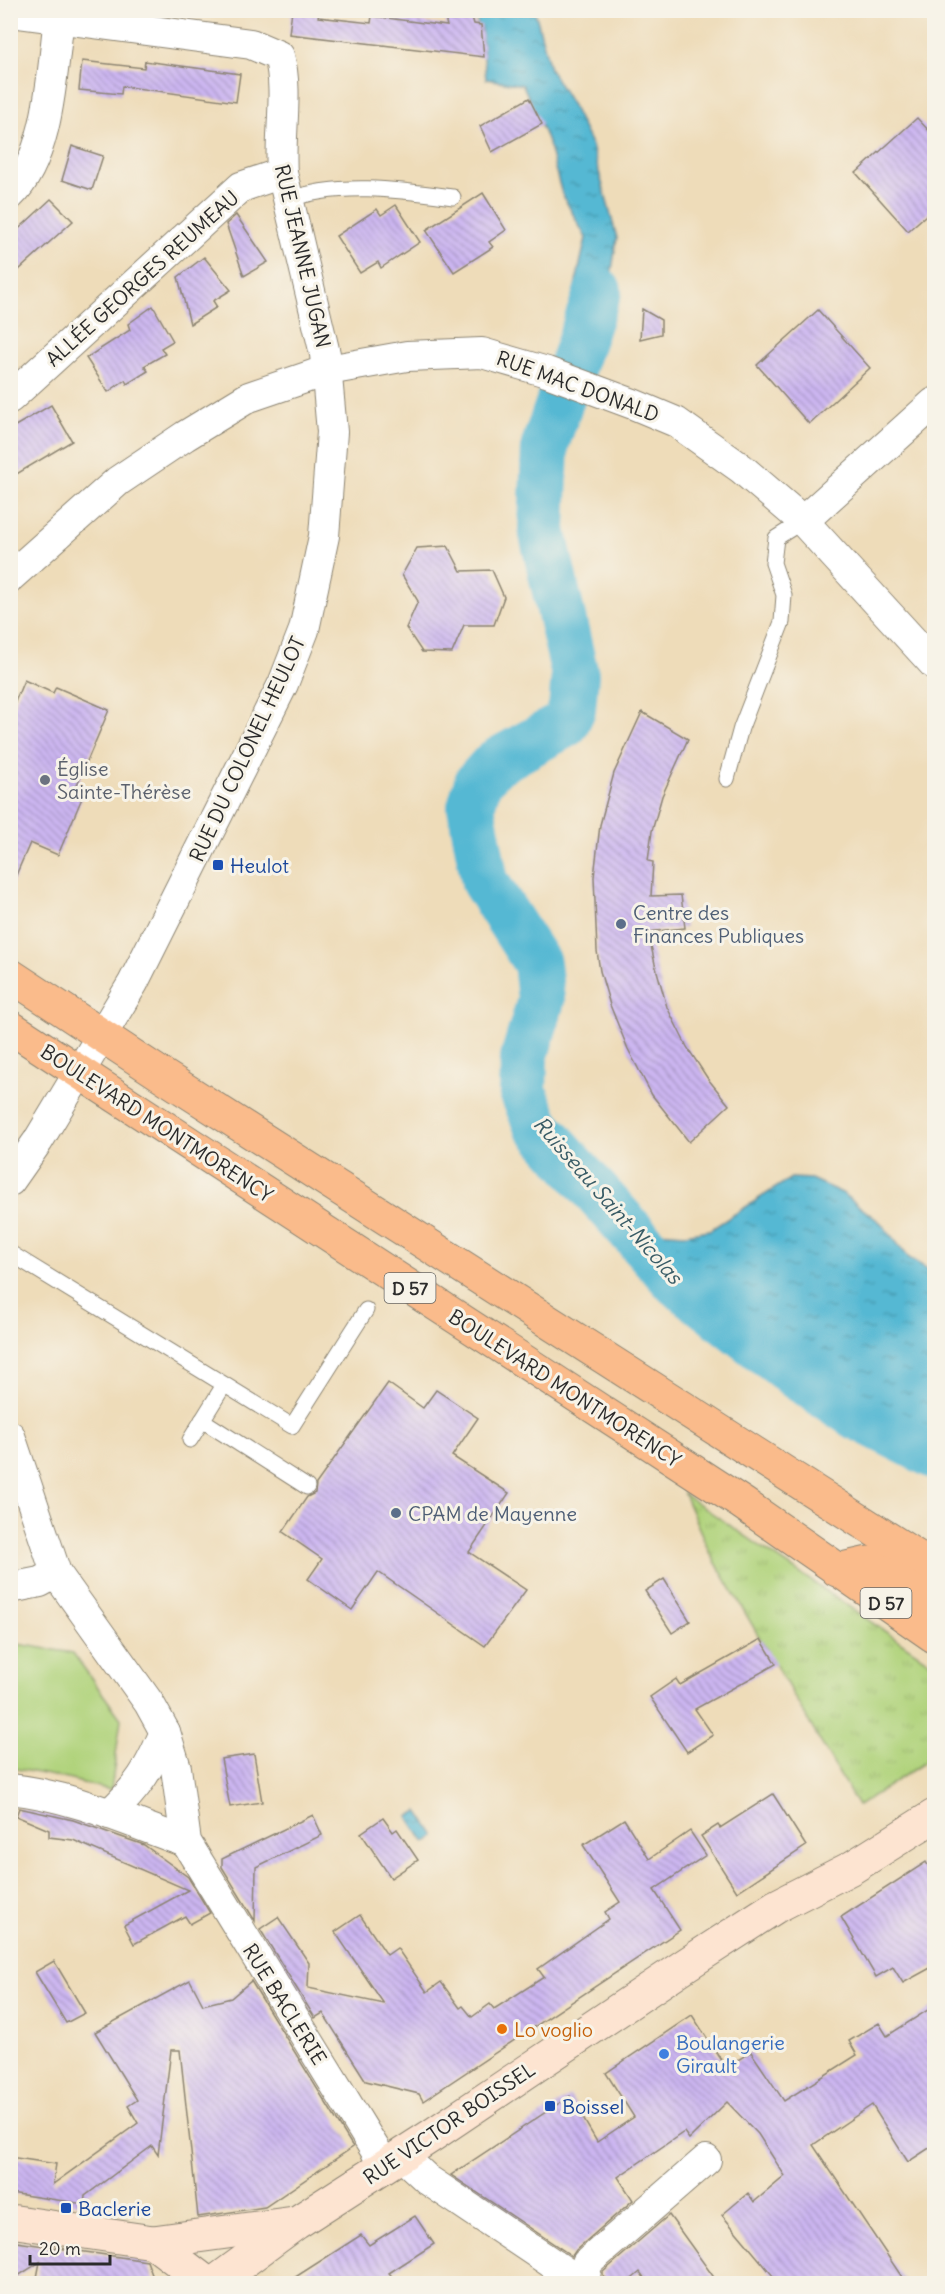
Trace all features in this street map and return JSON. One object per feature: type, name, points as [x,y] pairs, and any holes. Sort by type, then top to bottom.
[{"type":"main road","name":"D 57","points":[[10,975],[934,1568]]},
{"type":"main road","name":"BOULEVARD MONTMORENCY","points":[[10,1027],[742,1503],[934,1636]]},
{"type":"main road","points":[[837,1570],[868,1563],[934,1605]]},
{"type":"main road","name":"RUE VICTOR BOISSEL","points":[[809,1888],[844,1856],[934,1792]]},
{"type":"main road","name":"RUE VICTOR BOISSEL","points":[[213,2283],[296,2223],[775,1907],[853,1867],[934,1816]]},
{"type":"main road","points":[[809,1888],[859,1879],[934,1834]]},
{"type":"main road","points":[[10,2220],[153,2242],[296,2223]]},
{"type":"main road","points":[[153,2242],[208,2283]]},
{"type":"street","name":"RUE JEANNE JUGAN","points":[[10,12],[251,44],[279,56],[283,71],[280,148],[285,186],[328,370]]},
{"type":"street","points":[[10,195],[17,189],[38,151],[46,117],[59,18]]},
{"type":"street","name":"ALLÉE GEORGES REUMEAU","points":[[10,398],[241,187],[285,186]]},
{"type":"street","name":"RUE MAC DONALD","points":[[10,577],[118,481],[249,397],[328,370],[407,356],[482,353],[587,386],[676,422],[742,469],[803,521],[934,663]]},
{"type":"street","name":"RUE DU COLONEL HEULOT","points":[[10,1181],[38,1141],[133,983],[283,684],[304,630],[324,536],[332,432],[328,370]]},
{"type":"street","points":[[803,521],[934,403]]},
{"type":"street","name":"RUE BACLERIE","points":[[10,1436],[56,1573],[149,1703],[165,1732],[176,1768],[186,1842],[376,2151],[392,2161]]},
{"type":"street","points":[[10,1588],[40,1582],[56,1573]]},
{"type":"street","points":[[120,1804],[155,1755],[165,1732]]},
{"type":"street","points":[[10,1789],[120,1804],[186,1842]]},
{"type":"street","points":[[120,1804],[148,1796],[181,1806]]},
{"type":"street","points":[[392,2161],[428,2180],[584,2283],[587,2263],[706,2160]]},
{"type":"lane","points":[[285,186],[303,194],[382,188],[453,197]]},
{"type":"lane","points":[[727,779],[741,728],[782,622],[784,595],[773,563],[776,538],[803,521]]},
{"type":"lane","points":[[10,1253],[292,1426],[366,1310]]},
{"type":"lane","points":[[189,1440],[224,1384]]},
{"type":"lane","points":[[202,1420],[307,1487]]},
{"type":"green space","points":[[684,1494],[934,1665],[934,1756],[858,1806],[709,1551]]},
{"type":"green space","points":[[11,1643],[73,1653],[121,1719],[111,1790],[11,1768]]},
{"type":"water","points":[[475,11],[535,11],[550,69],[574,109],[592,146],[617,238],[611,276],[589,358],[561,348],[586,238],[562,194],[547,139],[523,85],[486,79],[481,26],[478,25]]},
{"type":"water","points":[[791,1178],[811,1179],[842,1193],[881,1223],[909,1258],[934,1273],[934,1439],[862,1409],[843,1397],[654,1232],[685,1234],[710,1230]]},
{"type":"water","points":[[418,1811],[435,1836],[425,1843],[408,1817]]},
{"type":"building","points":[[292,10],[319,10],[318,17],[371,23],[372,16],[447,26],[443,10],[470,10],[474,24],[481,25],[484,57],[289,34]]},
{"type":"building","points":[[82,61],[144,68],[145,61],[240,74],[236,102],[122,86],[121,94],[79,90]]},
{"type":"building","points":[[529,98],[542,124],[492,152],[480,126]]},
{"type":"building","points":[[917,118],[934,136],[934,208],[908,231],[856,173]]},
{"type":"building","points":[[72,146],[103,156],[92,190],[62,180]]},
{"type":"building","points":[[483,193],[506,230],[489,242],[493,247],[454,272],[426,230]]},
{"type":"building","points":[[51,199],[73,221],[10,278],[10,237]]},
{"type":"building","points":[[396,205],[420,242],[381,268],[378,262],[360,273],[336,236],[377,209],[381,215]]},
{"type":"building","points":[[236,215],[268,262],[244,276],[226,224]]},
{"type":"building","points":[[204,257],[231,290],[213,301],[217,307],[190,324],[178,277]]},
{"type":"building","points":[[153,306],[173,341],[161,348],[165,354],[144,366],[148,371],[127,384],[125,380],[108,392],[86,358],[130,330],[128,324]]},
{"type":"building","points":[[642,309],[661,320],[661,334],[640,339]]},
{"type":"building","points":[[818,310],[870,368],[809,424],[757,365]]},
{"type":"building","points":[[51,405],[72,441],[10,478],[10,429]]},
{"type":"building","points":[[448,546],[461,571],[492,570],[504,597],[494,625],[464,625],[452,653],[422,652],[406,628],[418,601],[402,575],[417,548]]},
{"type":"building","name":"Église Sainte-Thérèse","points":[[24,680],[53,693],[56,687],[109,710],[73,794],[82,798],[58,855],[30,843],[10,889],[10,714]]},
{"type":"building","name":"Centre des Finances Publiques","points":[[642,712],[688,739],[662,796],[652,831],[648,861],[653,862],[651,896],[681,895],[685,928],[648,932],[655,964],[667,1007],[687,1047],[729,1105],[689,1142],[652,1095],[628,1049],[610,1005],[597,951],[594,877],[600,825],[614,773]]},
{"type":"building","name":"CPAM de Mayenne","points":[[388,1383],[423,1408],[436,1390],[478,1418],[452,1456],[509,1493],[469,1552],[526,1590],[485,1646],[378,1572],[352,1610],[308,1579],[322,1559],[283,1532],[307,1497],[315,1493],[316,1484]]},
{"type":"building","points":[[664,1579],[690,1621],[672,1633],[645,1591]]},
{"type":"building","points":[[761,1639],[776,1664],[695,1709],[713,1735],[687,1752],[650,1697],[676,1679],[680,1685]]},
{"type":"building","points":[[254,1754],[262,1802],[230,1807],[221,1759]]},
{"type":"building","points":[[773,1794],[806,1846],[737,1892],[701,1836],[718,1825],[720,1828]]},
{"type":"building","points":[[19,1808],[73,1820],[144,1845],[188,1877],[210,1913],[190,1924],[185,1916],[134,1944],[124,1925],[188,1890],[73,1840],[49,1837],[49,1830],[16,1816]]},
{"type":"building","points":[[313,1815],[322,1835],[256,1867],[255,1921],[222,1867],[222,1859]]},
{"type":"building","points":[[383,1818],[393,1832],[397,1829],[418,1860],[391,1878],[361,1833]]},
{"type":"building","points":[[624,1819],[649,1859],[690,1831],[706,1855],[654,1890],[680,1930],[423,2101],[419,2094],[366,2081],[323,2013],[315,2018],[260,1929],[278,1917],[309,1963],[308,1988],[384,2004],[335,1932],[360,1915],[387,1955],[397,1948],[427,1992],[441,1982],[460,2008],[463,2006],[472,2017],[490,2004],[494,2009],[544,1977],[538,1969],[609,1919],[605,1912],[620,1902],[583,1845]]},
{"type":"building","points":[[926,1862],[934,1876],[934,1966],[903,1983],[893,1967],[876,1977],[841,1917]]},
{"type":"building","points":[[54,1961],[85,2013],[66,2023],[35,1972]]},
{"type":"building","points":[[190,1980],[203,2005],[231,1998],[251,1981],[353,2147],[265,2207],[198,2217],[180,2050],[171,2050],[158,2155],[152,2146],[85,2196],[84,2204],[10,2193],[10,2157],[56,2164],[53,2184],[138,2123],[128,2106],[137,2100],[95,2032]]},
{"type":"building","points":[[934,2006],[934,2145],[908,2162],[872,2105],[813,2145],[906,2283],[779,2283],[722,2215],[748,2193],[754,2202],[785,2176],[758,2134],[727,2102],[689,2139],[684,2132],[618,2177],[633,2200],[572,2256],[451,2175],[570,2096],[597,2142],[634,2117],[606,2073],[692,2015],[726,2067],[751,2052],[784,2101],[857,2055],[849,2041],[879,2023],[887,2036]]},
{"type":"building","points":[[669,2215],[718,2283],[648,2283],[640,2272],[627,2283],[613,2283],[603,2276],[603,2272]]},
{"type":"building","points":[[415,2216],[434,2244],[389,2273],[398,2283],[286,2283],[361,2235],[369,2245]]},
{"type":"building","points":[[10,2241],[147,2261],[155,2283],[36,2283],[40,2262],[10,2281]]},
{"type":"waterway","name":"Ruisseau Saint-Nicolas","points":[[598,291],[545,445],[542,530],[575,675],[572,709],[565,724],[495,763],[478,782],[471,807],[485,882],[537,963],[541,1000],[524,1058],[523,1092],[537,1125],[677,1283],[798,1377],[855,1415],[934,1455]]},
{"type":"place","name":"Église Sainte-Thérèse","points":[[45,780]]},
{"type":"place","name":"Heulot","points":[[218,865]]},
{"type":"place","name":"Centre des Finances Publiques","points":[[621,924]]},
{"type":"place","name":"CPAM de Mayenne","points":[[396,1513]]},
{"type":"place","name":"Lo voglio","points":[[502,2029]]},
{"type":"place","name":"Boulangerie Girault","points":[[664,2054]]},
{"type":"place","name":"Boissel","points":[[550,2106]]},
{"type":"place","name":"Baclerie","points":[[66,2208]]}]
